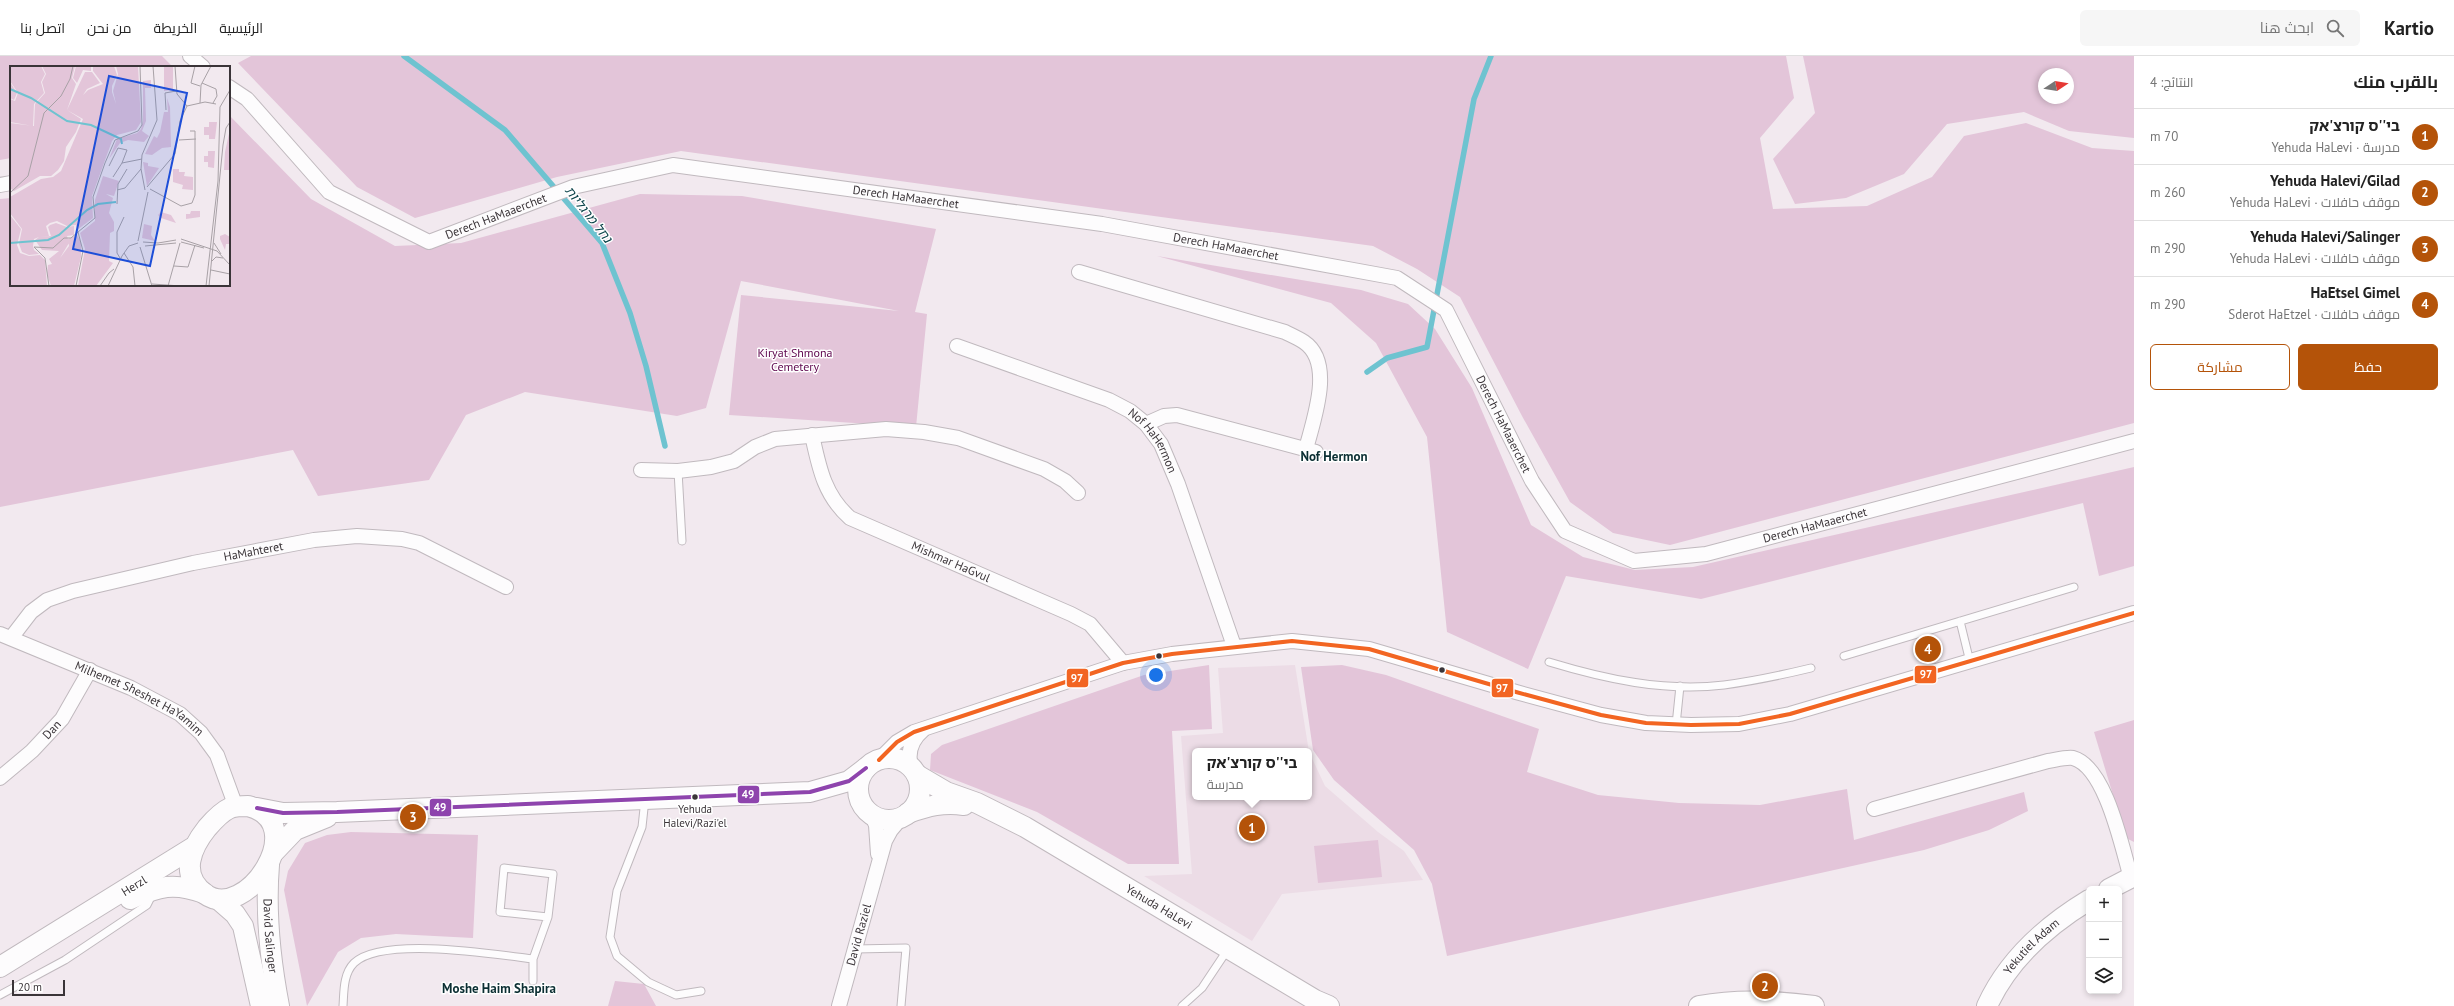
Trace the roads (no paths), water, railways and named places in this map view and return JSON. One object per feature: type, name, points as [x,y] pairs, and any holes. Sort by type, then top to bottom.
[{"type":"street","points":[[190,56],[202,66]]},
{"type":"street","name":"Derech HaMaaerchet","points":[[230,88],[247,99],[329,192],[428,242],[573,186],[673,165],[1102,224],[1397,278],[1446,310],[1532,481],[1565,531],[1634,562],[1706,554],[2134,441]]},
{"type":"street","points":[[1079,272],[1284,332],[1305,342],[1315,355],[1321,378],[1311,451],[1177,415],[1164,416],[1146,424]]},
{"type":"street","name":"Nof HaHermon","points":[[957,346],[1109,400],[1130,411],[1146,424],[1161,444],[1178,484],[1234,646]]},
{"type":"street","points":[[641,470],[678,471],[711,467],[734,461],[755,447],[775,438],[886,429],[924,432],[958,438],[1044,469],[1064,481],[1078,493]]},
{"type":"street","name":"Mishmar HaGvul","points":[[812,435],[820,473],[828,492],[837,506],[850,518],[1071,614],[1090,624],[1123,663]]},
{"type":"street","name":"HaMahteret","points":[[6,636],[31,612],[47,600],[73,591],[193,563],[314,540],[357,536],[414,542],[431,547],[506,587]]},
{"type":"street","points":[[344,812],[311,822],[295,830],[271,858],[260,878],[247,889],[212,896],[193,878],[190,867],[192,848],[220,814],[236,807],[257,808],[283,813],[344,812],[810,792],[835,787],[849,781],[873,764],[906,736],[925,728],[1123,663],[1172,654],[1234,646],[1292,641],[1369,648],[1601,715],[1646,723],[1676,725],[1739,724],[1790,714],[2134,613]]},
{"type":"street","name":"Milhemet Sheshet HaYamim","points":[[6,636],[131,688],[180,714],[201,733],[217,755],[236,807]]},
{"type":"street","name":"Dan","points":[[0,778],[32,751],[62,719],[90,670]]},
{"type":"street","points":[[810,792],[840,797],[888,820],[905,815],[919,796],[920,786],[914,771],[909,751],[918,734],[925,728]]},
{"type":"street","points":[[868,810],[858,786],[873,764],[893,758],[903,761],[914,771]]},
{"type":"street","points":[[1874,809],[2048,761],[2072,758],[2090,768],[2108,802],[2132,877],[2115,886]]},
{"type":"street","name":"Yehuda HaLevi","points":[[914,771],[946,792],[988,808],[1025,827],[1315,1000],[1329,1006]]},
{"type":"street","name":"Yehuda HaLevi","points":[[905,815],[930,805],[950,803],[988,808]]},
{"type":"street","points":[[257,808],[269,819],[274,831],[271,858]]},
{"type":"street","name":"David Raziel","points":[[868,810],[876,826],[878,863]]},
{"type":"street","name":"David Raziel","points":[[839,1006],[878,863],[891,830],[905,815]]},
{"type":"street","name":"Herzl","points":[[0,967],[75,923],[192,848]]},
{"type":"street","name":"David Salinger","points":[[271,858],[266,908],[278,1006]]},
{"type":"street","name":"Herzl","points":[[75,923],[154,890],[184,886],[212,896]]},
{"type":"street","name":"David Salinger","points":[[212,896],[235,914],[243,926],[261,1006]]},
{"type":"street","name":"Yekutiel Adam","points":[[1987,1006],[2012,965],[2033,942],[2060,918],[2086,902]]},
{"type":"street","points":[[1699,1006],[1718,1003],[1777,1001],[1814,1006]]},
{"type":"lane","points":[[678,471],[682,541]]},
{"type":"lane","points":[[1844,656],[2074,587]]},
{"type":"lane","points":[[1960,621],[1970,662]]},
{"type":"lane","points":[[1549,662],[1602,677],[1641,684],[1680,686],[1722,685],[1810,668]]},
{"type":"lane","points":[[1676,725],[1680,686]]},
{"type":"lane","points":[[645,799],[642,827],[617,891],[610,937],[617,956],[648,982],[676,995],[701,991]]},
{"type":"lane","points":[[533,981],[533,959],[548,917],[553,874],[504,868],[500,912],[548,917]]},
{"type":"lane","points":[[0,995],[65,960],[147,905],[154,890]]},
{"type":"lane","points":[[342,1006],[347,974],[354,963],[367,954],[399,948],[533,959]]},
{"type":"lane","points":[[855,949],[906,948],[901,1006]]},
{"type":"lane","points":[[1182,1006],[1202,988],[1229,948]]},
{"type":"waterway","name":"נחל מרגליות","points":[[404,56],[505,130],[602,243],[630,313],[646,366],[665,446]]},
{"type":"waterway","points":[[1367,372],[1387,358],[1427,347],[1474,99],[1491,56]]},
{"type":"place","name":"HaEtsel Gimel","points":[[1928,649]]},
{"type":"place","name":"Yehuda Halevi/Razi'el","points":[[695,797]]},
{"type":"place","name":"Yehuda Halevi/Salinger","points":[[413,817]]},
{"type":"place","name":"בי''ס קורצ'אק","points":[[1252,828]]},
{"type":"place","name":"Yehuda Halevi/Gilad","points":[[1765,986]]},
{"type":"district","name":"Nof Hermon","points":[[1334,456]]},
{"type":"district","name":"Moshe Haim Shapira","points":[[499,988]]},
{"type":"park label","name":"Kiryat Shmona Cemetery","points":[[795,360]]}]
